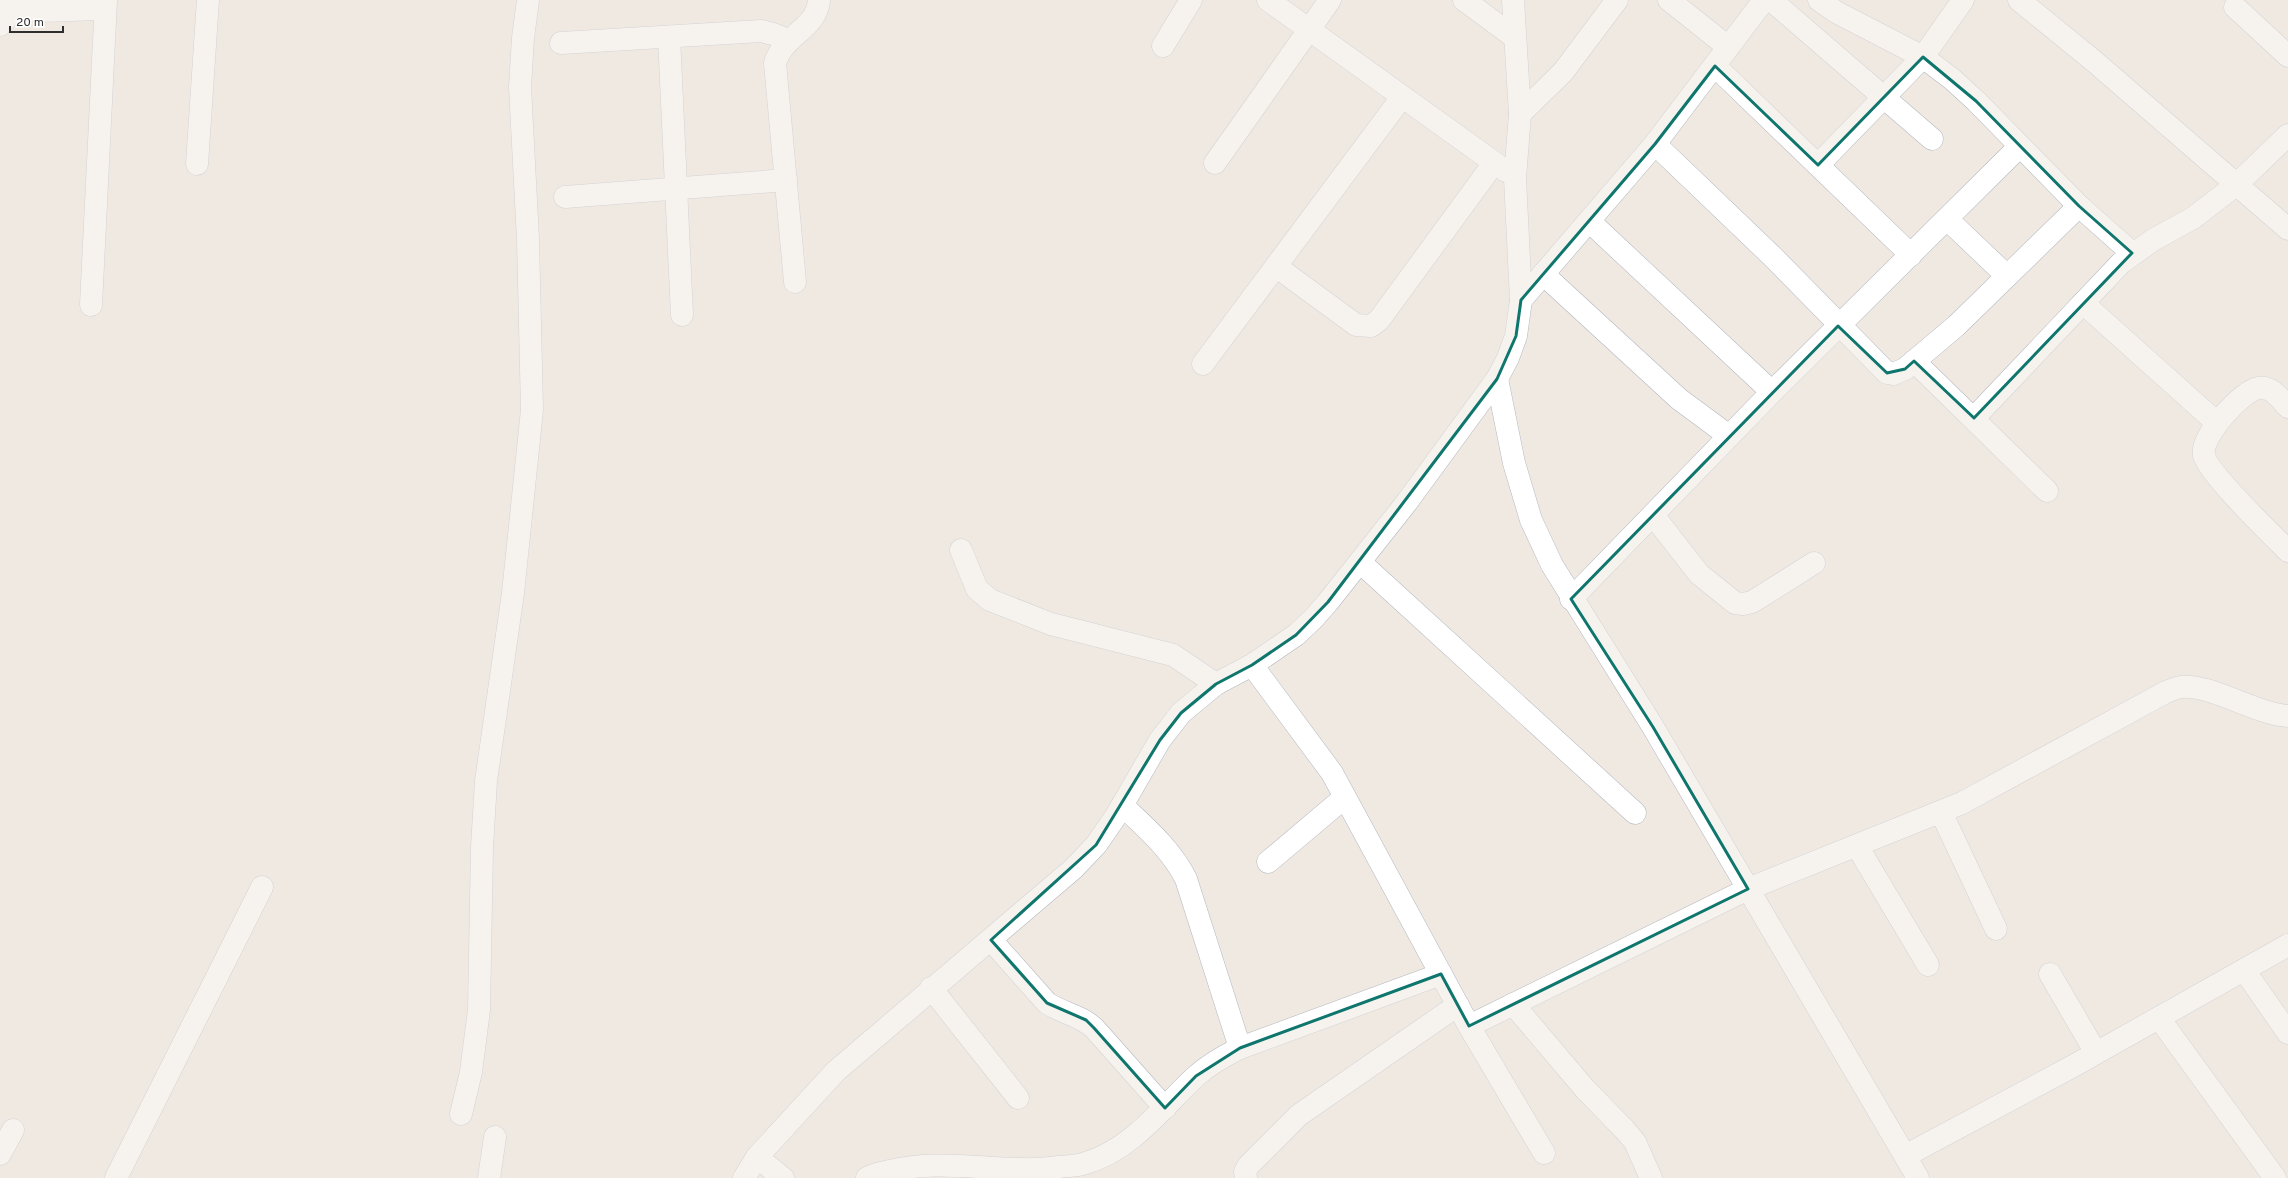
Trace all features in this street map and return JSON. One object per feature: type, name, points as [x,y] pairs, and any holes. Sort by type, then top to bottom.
[{"type":"street","points":[[197,164],[208,0]]},
{"type":"street","points":[[461,1114],[471,1072],[479,1010],[482,847],[486,781],[513,593],[532,410],[529,261],[520,87],[523,38],[528,0]]},
{"type":"street","points":[[795,282],[775,63],[781,48],[788,40],[807,26],[815,16],[819,0]]},
{"type":"street","points":[[1163,46],[1191,0]]},
{"type":"street","points":[[1268,0],[1515,178]]},
{"type":"street","points":[[1215,163],[1330,0]]},
{"type":"street","points":[[1464,0],[1514,37]]},
{"type":"street","points":[[744,1178],[757,1157],[836,1071],[931,988],[991,940],[1077,864],[1096,845],[1122,805],[1160,740],[1177,718],[1195,699],[1216,684],[1252,665],[1296,635],[1313,619],[1360,562],[1497,378],[1508,358],[1516,336],[1521,300],[1515,178],[1520,114],[1514,37],[1513,0]]},
{"type":"street","points":[[1520,114],[1563,72],[1617,0]]},
{"type":"street","points":[[1669,0],[1728,47]]},
{"type":"street","points":[[1521,300],[1655,144],[1764,0]]},
{"type":"street","points":[[1772,0],[1932,139]]},
{"type":"street","points":[[1819,0],[1836,12],[1922,57],[1952,79],[1976,101],[2019,147],[2078,206],[2132,253]]},
{"type":"street","points":[[1818,165],[1922,57],[1963,0]]},
{"type":"street","points":[[2019,0],[2095,62],[2288,229]]},
{"type":"street","points":[[0,25],[7,7],[106,4],[91,305]]},
{"type":"street","points":[[2235,7],[2288,56]]},
{"type":"street","points":[[561,43],[760,31],[788,40]]},
{"type":"street","points":[[669,37],[682,316]]},
{"type":"street","points":[[1715,66],[1911,254]]},
{"type":"street","points":[[1203,364],[1277,267],[1402,97]]},
{"type":"street","points":[[1974,418],[2082,303],[2132,253],[2193,218],[2236,185],[2288,135]]},
{"type":"street","points":[[1655,144],[1774,258],[1838,326],[1887,374],[1893,374],[1905,369],[1956,326],[2078,206]]},
{"type":"street","points":[[1571,599],[1772,392],[2019,147]]},
{"type":"street","points":[[1277,267],[1356,325],[1371,326],[1379,320],[1494,163]]},
{"type":"street","points":[[565,198],[786,180]]},
{"type":"street","points":[[1947,219],[2007,276]]},
{"type":"street","points":[[1589,220],[1772,392]]},
{"type":"street","points":[[1543,274],[1679,399],[1729,436]]},
{"type":"street","points":[[2082,303],[2217,423]]},
{"type":"street","points":[[1914,361],[2047,491]]},
{"type":"street","points":[[1497,378],[1514,463],[1531,520],[1552,565],[1571,599],[1653,727],[1748,889],[1909,1171],[2096,1053],[2288,944]]},
{"type":"street","points":[[2288,407],[2271,390],[2259,388],[2247,392],[2217,423],[2205,441],[2204,455],[2213,472],[2288,551]]},
{"type":"street","points":[[1653,515],[1698,574],[1734,603],[1743,604],[1752,602],[1814,563]]},
{"type":"street","points":[[961,550],[977,589],[990,600],[1051,624],[1173,656],[1216,684]]},
{"type":"street","points":[[1360,562],[1635,812]]},
{"type":"street","points":[[1252,665],[1332,773],[1469,1026],[1544,1152]]},
{"type":"street","points":[[1469,1026],[1748,889],[1941,812],[2035,765],[2166,692],[2182,687],[2200,689],[2272,715],[2288,716]]},
{"type":"street","points":[[1268,862],[1345,797]]},
{"type":"street","points":[[1122,805],[1163,844],[1178,863],[1184,874],[1240,1048]]},
{"type":"street","points":[[1941,812],[1996,928]]},
{"type":"street","points":[[1857,846],[1928,965]]},
{"type":"street","points":[[116,1178],[262,887]]},
{"type":"street","points":[[991,940],[1047,1003],[1057,1010],[1086,1020],[1164,1108]]},
{"type":"street","points":[[2244,970],[2288,1033]]},
{"type":"street","points":[[867,1178],[903,1168],[930,1165],[989,1174],[1041,1170],[1085,1164],[1108,1155],[1132,1139],[1196,1076],[1216,1061],[1240,1048],[1441,974]]},
{"type":"street","points":[[2050,974],[2096,1053]]},
{"type":"street","points":[[931,988],[1018,1098]]},
{"type":"street","points":[[1513,1004],[1585,1089],[1628,1133],[1635,1142],[1651,1178]]},
{"type":"street","points":[[1246,1178],[1248,1166],[1299,1115],[1458,1005]]},
{"type":"street","points":[[2158,1018],[2275,1178]]},
{"type":"street","points":[[0,1154],[13,1130]]},
{"type":"street","points":[[489,1178],[496,1137]]},
{"type":"street","points":[[757,1157],[783,1178]]},
{"type":"highlighted area","points":[[1923,57],[1976,101],[2079,206],[2132,253],[1974,418],[1914,361],[1905,369],[1887,373],[1838,326],[1571,599],[1653,727],[1748,889],[1469,1026],[1441,974],[1240,1048],[1196,1076],[1165,1108],[1086,1020],[1047,1003],[991,940],[1096,845],[1160,740],[1181,713],[1216,684],[1252,665],[1296,635],[1328,602],[1497,379],[1516,336],[1521,300],[1655,144],[1715,66],[1818,165]]}]
